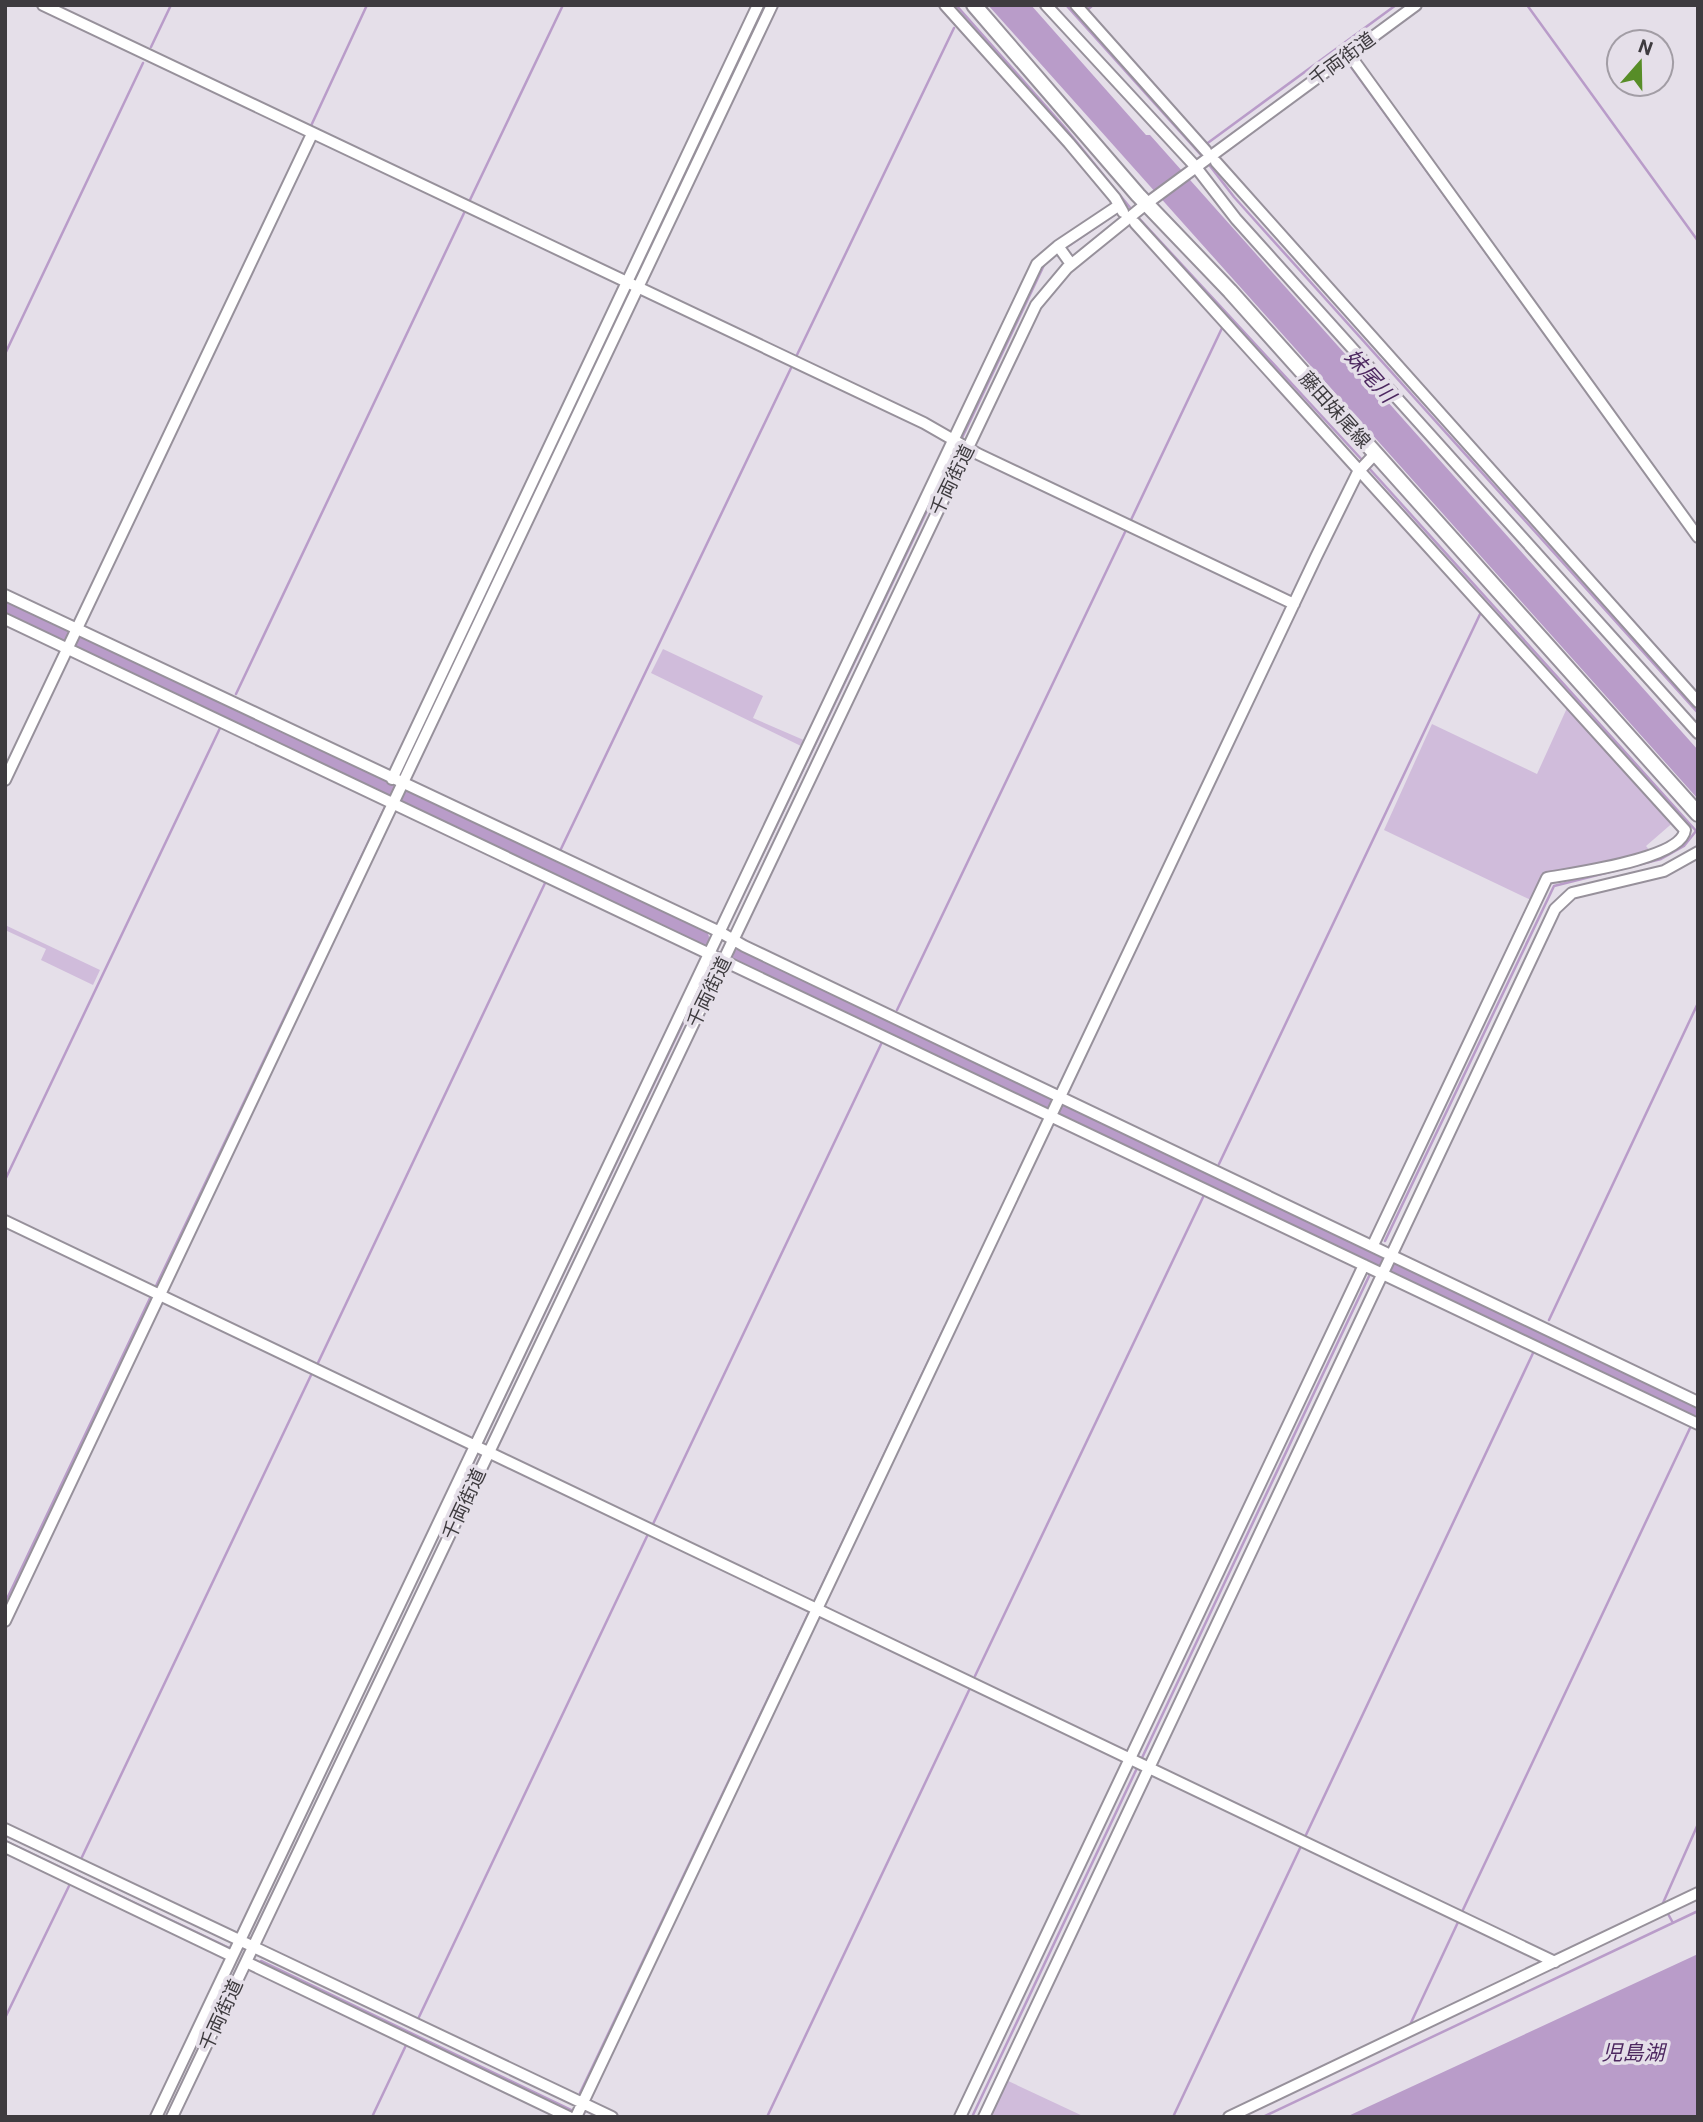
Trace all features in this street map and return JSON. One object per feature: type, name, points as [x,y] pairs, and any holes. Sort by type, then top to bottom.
[{"type":"main road","name":"藤田妹尾線","points":[[974,5],[1230,291],[1366,463],[1698,814]]},
{"type":"street","points":[[43,5],[632,284],[1294,604]]},
{"type":"street","points":[[5,1621],[156,1293],[392,801],[402,786],[758,5]]},
{"type":"street","points":[[392,779],[632,284],[772,5]]},
{"type":"street","points":[[156,2117],[232,1956],[482,1447],[720,932],[961,442],[1037,264],[1063,253],[1120,209],[1115,198],[1069,143],[945,5]]},
{"type":"street","points":[[1046,5],[1236,219],[1352,331],[1698,702]]},
{"type":"street","points":[[1076,5],[1206,151]]},
{"type":"street","name":"千両街道","points":[[172,2117],[482,1447],[726,960],[961,442],[1063,253],[1150,202],[1416,5]]},
{"type":"street","points":[[1349,54],[1698,537]]},
{"type":"street","points":[[5,780],[312,134]]},
{"type":"street","points":[[1216,162],[1352,331],[1698,733]]},
{"type":"street","points":[[1135,223],[1366,463],[1484,608],[1685,830],[1685,836],[1671,848],[1642,866],[1572,893],[1560,902],[1499,1002],[1373,1245]]},
{"type":"street","points":[[575,2113],[1294,604],[1366,463]]},
{"type":"street","points":[[5,595],[69,642],[229,718],[392,779],[711,953],[889,1035],[1056,1106],[1216,1186],[1373,1245],[1698,1424]]},
{"type":"street","points":[[5,619],[69,642],[229,718],[392,801],[548,866],[720,932],[1375,1269],[1698,1402]]},
{"type":"street","points":[[960,2117],[1140,1762],[1375,1269],[1391,1256],[1499,1002],[1547,878],[1642,866],[1671,868],[1698,852]]},
{"type":"street","points":[[889,1035],[897,1021]]},
{"type":"street","points":[[5,1221],[1555,1962]]},
{"type":"street","points":[[984,2117],[1140,1762],[1375,1269]]},
{"type":"street","points":[[5,1829],[80,1874],[232,1956]]},
{"type":"street","points":[[5,1847],[80,1874],[253,1946],[414,2036],[575,2113]]},
{"type":"street","points":[[1229,2117],[1698,1893]]},
{"type":"street","points":[[246,1962],[414,2036],[575,2113],[612,2117]]},
{"type":"shaded area","points":[[663,649],[763,696],[753,718],[806,741],[803,747],[651,673]]},
{"type":"shaded area","points":[[1573,705],[1676,820],[1646,846],[1652,853],[1548,874],[1533,901],[1384,830],[1432,724],[1537,774],[1567,708]]},
{"type":"shaded area","points":[[5,925],[100,970],[93,985],[41,960],[46,949],[5,930]]},
{"type":"shaded area","points":[[1006,2080],[1085,2117],[989,2117]]},
{"type":"water","name":"妹尾川","points":[[988,5],[1031,5],[1146,135],[1150,135],[1698,750],[1698,799]]},
{"type":"water","name":"児島湖","points":[[1698,1954],[1698,2117],[1346,2117]]},
{"type":"waterway","points":[[151,47],[171,5]]},
{"type":"waterway","points":[[310,128],[367,5]]},
{"type":"waterway","points":[[469,202],[563,5]]},
{"type":"waterway","points":[[956,5],[1066,129],[1132,210]]},
{"type":"waterway","points":[[1066,5],[1201,155]]},
{"type":"waterway","points":[[1086,11],[1093,5]]},
{"type":"waterway","points":[[1205,145],[1396,5]]},
{"type":"waterway","points":[[1527,5],[1698,241]]},
{"type":"waterway","points":[[795,359],[954,28]]},
{"type":"waterway","points":[[5,354],[143,63]]},
{"type":"waterway","points":[[1351,67],[1633,455]]},
{"type":"waterway","points":[[1210,166],[1234,197],[1698,713]]},
{"type":"waterway","points":[[236,694],[465,211]]},
{"type":"waterway","points":[[1064,249],[1120,211]]},
{"type":"waterway","points":[[1136,215],[1364,462]]},
{"type":"waterway","points":[[961,440],[1045,263]]},
{"type":"waterway","points":[[1130,522],[1223,326]]},
{"type":"waterway","points":[[560,851],[791,368]]},
{"type":"waterway","points":[[734,914],[958,446]]},
{"type":"waterway","points":[[1368,467],[1698,833]]},
{"type":"waterway","points":[[897,1010],[1126,530]]},
{"type":"waterway","points":[[5,610],[700,938]]},
{"type":"waterway","points":[[1219,1164],[1482,610]]},
{"type":"waterway","points":[[401,773],[446,676]]},
{"type":"waterway","points":[[224,720],[229,711]]},
{"type":"waterway","points":[[5,1180],[221,726]]},
{"type":"waterway","points":[[389,799],[393,789]]},
{"type":"waterway","points":[[155,1288],[386,805]]},
{"type":"waterway","points":[[1385,1241],[1554,886],[1661,859],[1684,846],[1696,831]]},
{"type":"waterway","points":[[550,873],[553,866]]},
{"type":"waterway","points":[[317,1365],[546,881]]},
{"type":"waterway","points":[[742,957],[1698,1415]]},
{"type":"waterway","points":[[482,1444],[704,979]]},
{"type":"waterway","points":[[1549,1320],[1698,1003]]},
{"type":"waterway","points":[[887,1032],[891,1024]]},
{"type":"waterway","points":[[653,1524],[883,1040]]},
{"type":"waterway","points":[[1207,1187],[1212,1177]]},
{"type":"waterway","points":[[975,1676],[1205,1193]]},
{"type":"waterway","points":[[1374,1266],[1378,1256]]},
{"type":"waterway","points":[[1141,1760],[1371,1272]]},
{"type":"waterway","points":[[5,1603],[152,1294]]},
{"type":"waterway","points":[[814,1602],[945,1326]]},
{"type":"waterway","points":[[1537,1343],[1541,1335]]},
{"type":"waterway","points":[[1305,1837],[1534,1351]]},
{"type":"waterway","points":[[82,1857],[313,1371]]},
{"type":"waterway","points":[[1461,1914],[1691,1426]]},
{"type":"waterway","points":[[405,1605],[479,1450]]},
{"type":"waterway","points":[[419,2017],[649,1532]]},
{"type":"waterway","points":[[580,2093],[811,1608]]},
{"type":"waterway","points":[[767,2117],[971,1686]]},
{"type":"waterway","points":[[972,2117],[1138,1766]]},
{"type":"waterway","points":[[1663,1903],[1698,1824]]},
{"type":"waterway","points":[[5,1841],[231,1949]]},
{"type":"waterway","points":[[1173,2117],[1302,1844]]},
{"type":"waterway","points":[[5,2018],[69,1886]]},
{"type":"waterway","points":[[1263,2117],[1698,1911]]},
{"type":"waterway","points":[[1667,1912],[1673,1923]]},
{"type":"waterway","points":[[1409,2027],[1459,1920]]},
{"type":"waterway","points":[[261,1961],[573,2111]]},
{"type":"waterway","points":[[372,2117],[408,2041]]}]
